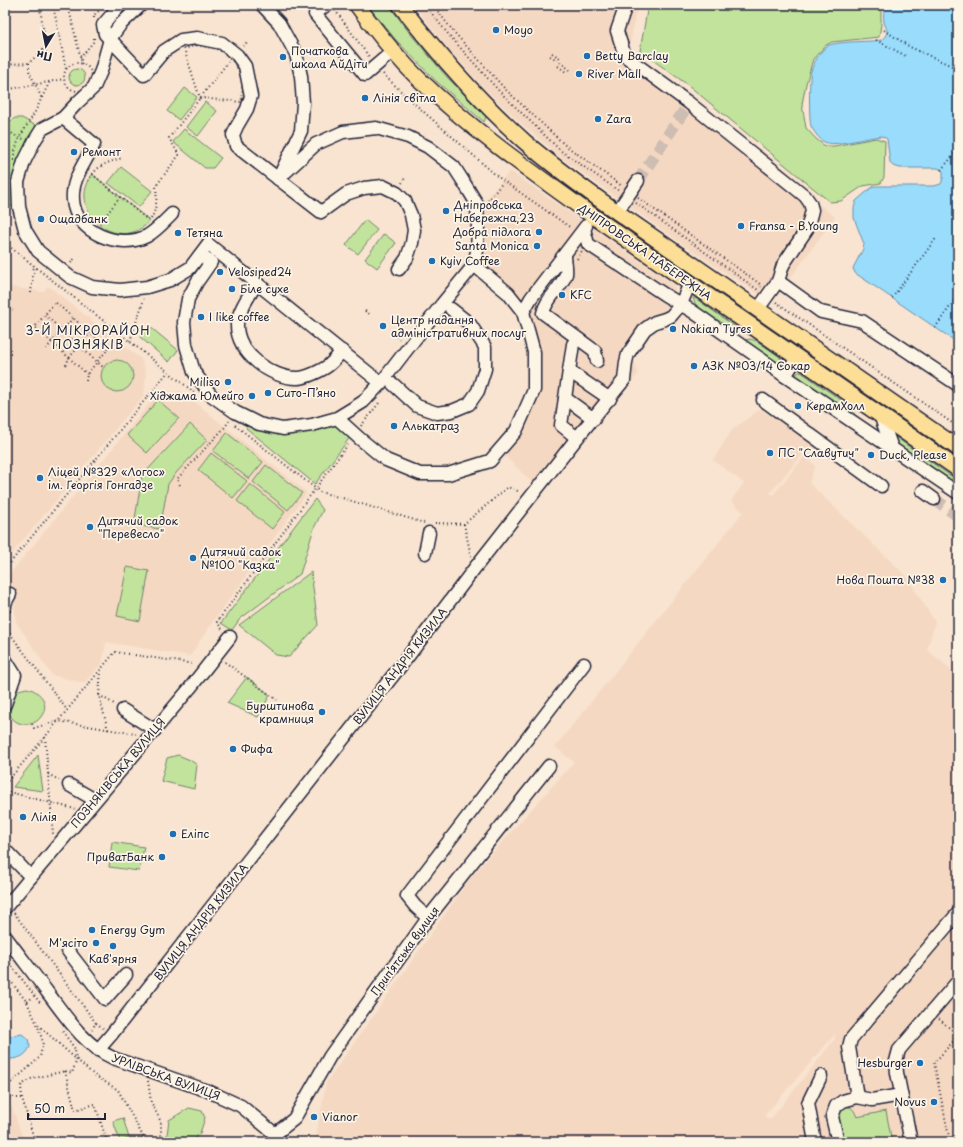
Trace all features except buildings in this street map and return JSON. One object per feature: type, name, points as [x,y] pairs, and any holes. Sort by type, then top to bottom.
[{"type":"main road","name":"ДНІПРОВСЬКА НАБЕРЕЖНА","points":[[357,5],[393,51],[419,79],[494,145],[592,216],[958,469]]},
{"type":"main road","name":"ДНІПРОВСЬКА НАБЕРЕЖНА","points":[[400,5],[429,43],[501,119],[532,147],[582,187],[958,448]]},
{"type":"street","points":[[120,5],[103,25],[105,34],[144,75],[164,51],[181,40],[197,38],[222,43],[233,56],[245,66],[251,96],[247,109],[233,135],[236,146],[321,212],[346,194],[364,188],[383,186],[397,193],[406,201],[414,230],[412,243],[407,258],[399,269]]},
{"type":"street","points":[[141,5],[120,25],[110,40],[101,71],[94,87],[63,118],[42,129],[24,162],[18,182],[19,207],[25,230],[38,251],[70,277],[92,287],[120,290],[147,287],[170,280],[190,268],[208,244],[342,351],[417,406],[437,413],[452,411],[469,404],[478,391],[486,369],[485,347],[470,324],[451,309]]},
{"type":"street","points":[[262,5],[279,23],[296,54],[301,76],[303,103],[301,131],[278,179]]},
{"type":"street","points":[[326,5],[314,14],[365,75],[393,51]]},
{"type":"street","points":[[626,5],[617,31],[625,56],[733,137],[805,196],[810,203],[812,210],[807,229],[783,265],[778,281],[758,309]]},
{"type":"street","points":[[63,118],[94,144],[75,181],[72,201],[75,211],[88,228],[99,236],[109,239],[134,241],[146,236],[154,224],[172,214]]},
{"type":"street","points":[[200,255],[211,262],[197,282],[188,299],[184,322],[186,345],[194,372],[211,395],[235,412],[259,424],[283,429],[312,425],[337,418],[363,402],[387,383],[442,304],[474,265],[477,251],[477,204],[454,167],[440,155],[428,146],[408,137],[376,128],[343,132],[316,144],[278,179]]},
{"type":"street","points":[[301,131],[316,144]]},
{"type":"street","points":[[617,212],[638,180]]},
{"type":"street","points":[[523,312],[531,298],[582,232],[592,216]]},
{"type":"street","points":[[582,232],[588,244],[681,304],[958,493]]},
{"type":"street","points":[[564,255],[566,274],[562,282],[544,306],[543,313],[595,351],[597,361]]},
{"type":"street","points":[[337,418],[386,460],[420,474],[448,474],[490,461],[516,431],[534,390],[534,352],[523,312],[508,293],[474,265]]},
{"type":"street","points":[[778,281],[821,312],[862,321],[958,385]]},
{"type":"street","points":[[257,283],[242,310],[237,324],[239,337],[247,352],[262,366],[282,376],[299,378],[317,372],[329,365],[342,351]]},
{"type":"street","name":"ВУЛИЦЯ АНДРІЯ КИЗИЛА","points":[[98,1050],[111,1036],[224,893],[474,569],[577,438],[610,399],[624,380],[628,354],[645,329],[655,322],[671,316],[681,304],[690,283]]},
{"type":"street","points":[[573,344],[561,425],[577,438]]},
{"type":"street","points":[[785,376],[797,358]]},
{"type":"street","points":[[569,372],[610,399]]},
{"type":"street","points":[[565,398],[594,418]]},
{"type":"street","points":[[763,400],[881,486]]},
{"type":"street","points":[[880,415],[892,448]]},
{"type":"street","points":[[923,491],[934,499]]},
{"type":"street","points":[[425,553],[429,527]]},
{"type":"street","points":[[5,607],[5,603],[10,594]]},
{"type":"street","name":"ПОЗНЯКІВСЬКА ВУЛИЦЯ","points":[[6,907],[92,798],[151,728],[190,688],[216,655],[227,635]]},
{"type":"street","points":[[5,659],[15,675],[5,704]]},
{"type":"street","points":[[428,918],[407,896],[584,664]]},
{"type":"street","points":[[123,710],[151,728]]},
{"type":"street","name":"Припʼятська вулиця","points":[[277,1138],[294,1119],[330,1056],[428,918],[549,766]]},
{"type":"street","points":[[69,785],[92,798]]},
{"type":"street","points":[[5,850],[31,877]]},
{"type":"street","points":[[857,1097],[849,1048],[851,1039],[958,913]]},
{"type":"street","name":"УРЛІВСЬКА ВУЛИЦЯ","points":[[5,936],[84,1039],[98,1050],[113,1058],[208,1091],[241,1106],[277,1138]]},
{"type":"street","points":[[68,951],[105,999],[126,975]]},
{"type":"street","points":[[911,1142],[897,1073],[896,1061],[899,1050],[958,981]]},
{"type":"street","points":[[815,1142],[808,1103],[821,1076]]},
{"type":"street","points":[[838,1142],[832,1117],[836,1106],[843,1101],[857,1097],[872,1100],[901,1095]]},
{"type":"path","points":[[36,5],[40,8],[46,55]]},
{"type":"path","points":[[40,8],[62,5]]},
{"type":"path","points":[[68,5],[82,64]]},
{"type":"path","points":[[331,5],[339,18],[376,66],[408,98],[503,182],[582,232]]},
{"type":"path","points":[[425,5],[448,34],[500,92],[561,151],[629,194],[760,284],[767,296]]},
{"type":"path","points":[[433,5],[505,89],[565,145],[767,296],[958,427]]},
{"type":"path","points":[[53,6],[66,69],[64,79],[65,83],[68,87],[75,91],[84,90],[88,86],[90,83],[91,74],[86,66],[82,64],[74,64],[66,69]]},
{"type":"path","points":[[884,30],[910,47],[952,66],[958,72]]},
{"type":"path","points":[[876,40],[906,56]]},
{"type":"path","points":[[154,224],[157,197],[156,186],[179,155],[169,138],[233,56],[248,41]]},
{"type":"path","points":[[200,98],[184,49],[197,45],[220,50],[233,56]]},
{"type":"path","points":[[5,59],[12,64],[29,62],[46,47]]},
{"type":"path","points":[[552,53],[560,58]]},
{"type":"path","points":[[200,98],[241,102],[242,81],[233,56]]},
{"type":"path","points":[[550,56],[557,60]]},
{"type":"path","points":[[29,62],[29,71],[42,99]]},
{"type":"path","points":[[560,62],[570,70]]},
{"type":"path","points":[[558,66],[567,73]]},
{"type":"path","points":[[5,90],[64,79]]},
{"type":"path","points":[[5,129],[18,138],[35,140]]},
{"type":"path","points":[[941,170],[958,150]]},
{"type":"path","points":[[86,185],[92,174],[100,166],[122,158]]},
{"type":"path","points":[[82,166],[154,224]]},
{"type":"path","points":[[486,203],[503,182]]},
{"type":"path","points":[[96,222],[99,224],[120,197]]},
{"type":"path","points":[[145,225],[154,224]]},
{"type":"path","points":[[892,298],[937,237]]},
{"type":"path","points":[[5,243],[199,396]]},
{"type":"path","points":[[70,277],[75,271],[69,266],[75,258]]},
{"type":"path","points":[[31,293],[34,265]]},
{"type":"path","points":[[130,341],[147,287]]},
{"type":"path","points":[[935,328],[958,295]]},
{"type":"path","points":[[86,381],[87,374],[108,349],[55,302],[35,327],[87,374]]},
{"type":"path","points":[[5,308],[13,310]]},
{"type":"path","points":[[365,311],[370,315]]},
{"type":"path","points":[[45,315],[104,368]]},
{"type":"path","points":[[46,349],[74,318]]},
{"type":"path","points":[[66,365],[69,358],[90,333]]},
{"type":"path","points":[[396,336],[400,339]]},
{"type":"path","points":[[5,570],[168,372]]},
{"type":"path","points":[[227,635],[217,622],[379,403]]},
{"type":"path","points":[[180,485],[176,479],[229,421]]},
{"type":"path","points":[[235,425],[320,492],[429,527],[464,524],[508,487],[531,497]]},
{"type":"path","points":[[464,524],[474,569]]},
{"type":"path","points":[[5,627],[67,710]]},
{"type":"path","points":[[5,784],[115,652],[199,664]]},
{"type":"path","points":[[216,655],[277,700]]},
{"type":"path","points":[[101,669],[99,695],[108,730]]},
{"type":"path","points":[[99,695],[123,710]]},
{"type":"path","points":[[32,724],[34,728],[58,721],[140,735],[151,728]]},
{"type":"path","points":[[45,737],[53,841]]},
{"type":"path","points":[[5,791],[77,809],[92,798]]},
{"type":"path","points":[[6,907],[96,1022],[84,1039]]},
{"type":"path","points":[[5,957],[44,1007]]},
{"type":"path","points":[[5,974],[26,1002],[38,1026],[43,1042],[40,1057],[5,1088]]},
{"type":"path","points":[[26,1002],[34,995]]},
{"type":"path","points":[[930,1013],[958,1036],[934,1063],[950,1142]]},
{"type":"path","points":[[35,1142],[22,1098],[21,1086],[31,1079],[65,1072],[72,1073],[77,1060],[75,1049],[57,1025]]},
{"type":"path","points":[[38,1026],[94,1074],[118,1090],[146,1142]]},
{"type":"path","points":[[147,1070],[151,1102],[161,1122],[161,1142]]},
{"type":"path","points":[[65,1072],[75,1110],[95,1104],[107,1142]]},
{"type":"path","points":[[5,1098],[22,1098]]},
{"type":"shaded area","points":[[414,5],[637,5],[628,55],[835,217],[772,303],[682,244],[564,160],[524,126],[490,94],[449,50]]},
{"type":"shaded area","points":[[510,171],[673,284],[675,289],[675,295],[633,356],[638,374],[540,490],[504,455],[522,429],[538,389],[527,313],[479,264],[481,206]]},
{"type":"shaded area","name":"Ліцей №329 «Логос» ім. Георгія Гонгадзе","points":[[5,272],[9,287],[43,292],[48,286],[141,359],[146,374],[144,395],[5,562]]},
{"type":"shaded area","points":[[181,391],[307,493],[212,623],[190,656],[106,642],[102,663],[84,683],[52,675],[16,622],[14,601],[5,589],[5,580],[157,394]]},
{"type":"shaded area","points":[[760,409],[813,442],[770,493],[773,495],[805,456],[815,466],[809,483],[907,577],[935,622],[927,650],[958,675],[958,1142],[315,1142],[326,1083],[471,877],[574,762],[555,747],[743,512],[731,501],[744,483],[713,460],[732,430]],"holes":[[[835,1034],[835,1039],[770,1120],[764,1116]]]},
{"type":"shaded area","points":[[5,1106],[12,1107],[24,1142],[5,1142]]},
{"type":"green space","points":[[368,5],[389,5],[408,31],[447,77],[486,117],[484,122],[437,82],[396,40]]},
{"type":"green space","points":[[648,5],[882,5],[879,37],[832,42],[826,45],[813,59],[802,104],[806,128],[825,146],[834,146],[876,138],[885,141],[884,177],[881,183],[863,186],[841,201],[830,202],[688,85],[640,51]]},
{"type":"green space","points":[[74,69],[80,69],[85,74],[83,83],[80,85],[74,85],[69,80],[69,74]]},
{"type":"green space","points":[[185,88],[197,97],[179,120],[167,111]]},
{"type":"green space","points":[[205,102],[217,111],[198,136],[186,127]]},
{"type":"green space","points":[[15,118],[22,118],[42,129],[24,162],[19,207],[10,206],[5,221],[5,125]]},
{"type":"green space","points":[[184,129],[221,158],[213,168],[205,168],[173,142]]},
{"type":"green space","points":[[121,167],[152,191],[139,207],[108,183]]},
{"type":"green space","points":[[92,174],[150,221],[140,229],[131,233],[122,234],[104,228],[91,215],[85,198],[86,189]]},
{"type":"green space","points":[[365,220],[377,230],[358,254],[346,245]]},
{"type":"green space","points":[[384,234],[396,243],[377,268],[365,259]]},
{"type":"green space","points":[[693,298],[740,330],[734,333],[698,309]]},
{"type":"green space","points":[[149,326],[178,350],[169,362],[140,337]]},
{"type":"green space","points":[[750,339],[757,341],[780,357],[782,365],[779,366],[745,340]]},
{"type":"green space","points":[[114,360],[120,360],[130,367],[133,376],[132,382],[126,389],[120,392],[114,392],[104,385],[101,379],[101,373],[108,363]]},
{"type":"green space","points":[[799,372],[853,409],[855,418],[797,377],[795,375]]},
{"type":"green space","points":[[158,400],[179,418],[147,453],[127,435]]},
{"type":"green space","points":[[251,423],[261,428],[336,423],[351,436],[315,484],[246,428]]},
{"type":"green space","points":[[190,424],[207,440],[176,473],[168,484],[160,529],[134,525],[142,476]]},
{"type":"green space","points":[[227,433],[263,462],[249,479],[213,451]]},
{"type":"green space","points":[[894,436],[958,481],[958,489],[896,444]]},
{"type":"green space","points":[[211,453],[247,481],[233,498],[198,470]]},
{"type":"green space","points":[[266,465],[302,493],[288,510],[253,482]]},
{"type":"green space","points":[[250,484],[285,512],[272,529],[237,501]]},
{"type":"green space","points":[[315,499],[323,510],[314,528],[300,574],[240,619],[232,630],[221,623]]},
{"type":"green space","points":[[127,567],[149,571],[140,621],[117,616]]},
{"type":"green space","points":[[311,572],[318,625],[289,657],[276,655],[239,625]]},
{"type":"green space","points":[[247,677],[270,695],[258,717],[227,703]]},
{"type":"green space","points":[[27,688],[40,695],[43,699],[45,708],[40,718],[32,724],[22,724],[13,719],[10,715],[9,708],[16,692]]},
{"type":"green space","points":[[38,755],[43,791],[13,787]]},
{"type":"green space","points":[[178,755],[197,765],[194,789],[161,781],[167,758]]},
{"type":"green space","points":[[112,842],[144,847],[139,871],[109,867]]},
{"type":"green space","points":[[845,1106],[853,1109],[857,1117],[886,1111],[892,1142],[841,1142],[837,1112]]},
{"type":"green space","points":[[189,1108],[202,1111],[205,1118],[200,1133],[192,1142],[166,1142],[169,1120]]},
{"type":"green space","points":[[123,1118],[129,1138],[120,1141],[113,1121]]},
{"type":"water","points":[[885,5],[958,5],[958,343],[855,273],[853,268],[864,244],[854,218],[856,201],[871,188],[876,186],[934,186],[941,184],[943,171],[938,168],[900,168],[893,166],[890,162],[887,139],[882,136],[832,144],[827,143],[820,139],[810,122],[810,75],[818,57],[827,46],[832,44],[882,40],[887,31],[884,22]]},
{"type":"water","points":[[22,1034],[28,1039],[30,1047],[28,1051],[23,1056],[5,1060],[5,1037]]},
{"type":"tunnel","points":[[638,181],[689,103]]},
{"type":"tunnel","points":[[934,499],[958,516]]},
{"type":"place","name":"Moyo","points":[[496,30]]},
{"type":"place","name":"Betty Barclay","points":[[587,56]]},
{"type":"place","name":"Початкова школа АйДіти","points":[[283,57]]},
{"type":"place","name":"River Mall","points":[[579,74]]},
{"type":"place","name":"Лінія світла","points":[[365,98]]},
{"type":"place","name":"Zara","points":[[598,119]]},
{"type":"place","name":"Ремонт","points":[[74,152]]},
{"type":"place","name":"Дніпровська Набережна,23","points":[[446,211]]},
{"type":"place","name":"Ощадбанк","points":[[41,219]]},
{"type":"place","name":"Fransa - B.Young","points":[[741,226]]},
{"type":"place","name":"Добра підлога","points":[[539,232]]},
{"type":"place","name":"Тетяна","points":[[178,233]]},
{"type":"place","name":"Santa Monica","points":[[537,246]]},
{"type":"place","name":"Kyiv Coffee","points":[[432,261]]},
{"type":"place","name":"Velosiped24","points":[[220,272]]},
{"type":"place","name":"Біле сухе","points":[[232,289]]},
{"type":"place","name":"KFC","points":[[562,295]]},
{"type":"place","name":"I like coffee","points":[[201,317]]},
{"type":"place","name":"Центр надання адміністративних послуг","points":[[383,326]]},
{"type":"place","name":"Nokian Tyres","points":[[673,329]]},
{"type":"place","name":"АЗК №03/14 Сокар","points":[[694,366]]},
{"type":"place","name":"Miliso","points":[[228,382]]},
{"type":"place","name":"Сито-П’яно","points":[[268,393]]},
{"type":"place","name":"Хіджама Юмейго","points":[[252,396]]},
{"type":"place","name":"КерамХолл","points":[[798,406]]},
{"type":"place","name":"Алькатраз","points":[[394,426]]},
{"type":"place","name":"ПС \"Славутич\"","points":[[770,453]]},
{"type":"place","name":"Duck, Please","points":[[871,455]]},
{"type":"place","name":"Ліцей №329 «Логос» ім. Георгія Гонгадзе","points":[[40,478]]},
{"type":"place","name":"Дитячий садок \"Перевесло\"","points":[[90,527]]},
{"type":"place","name":"Дитячий садок №100 \"Казка\"","points":[[193,558]]},
{"type":"place","name":"Нова Пошта №38","points":[[943,580]]},
{"type":"place","name":"Бурштинова крамниця","points":[[322,712]]},
{"type":"place","name":"Фифа","points":[[233,749]]},
{"type":"place","name":"Лілія","points":[[23,817]]},
{"type":"place","name":"Еліпс","points":[[173,834]]},
{"type":"place","name":"ПриватБанк","points":[[162,857]]},
{"type":"place","name":"Energy Gym","points":[[92,930]]},
{"type":"place","name":"М'ясіто","points":[[96,943]]},
{"type":"place","name":"Кав'ярня","points":[[113,946]]},
{"type":"place","name":"Hesburger","points":[[920,1063]]},
{"type":"place","name":"Novus","points":[[934,1102]]},
{"type":"place","name":"Vianor","points":[[314,1117]]},
{"type":"district","name":"3-Й МІКРОРАЙОН ПОЗНЯКІВ","points":[[88,338]]}]
